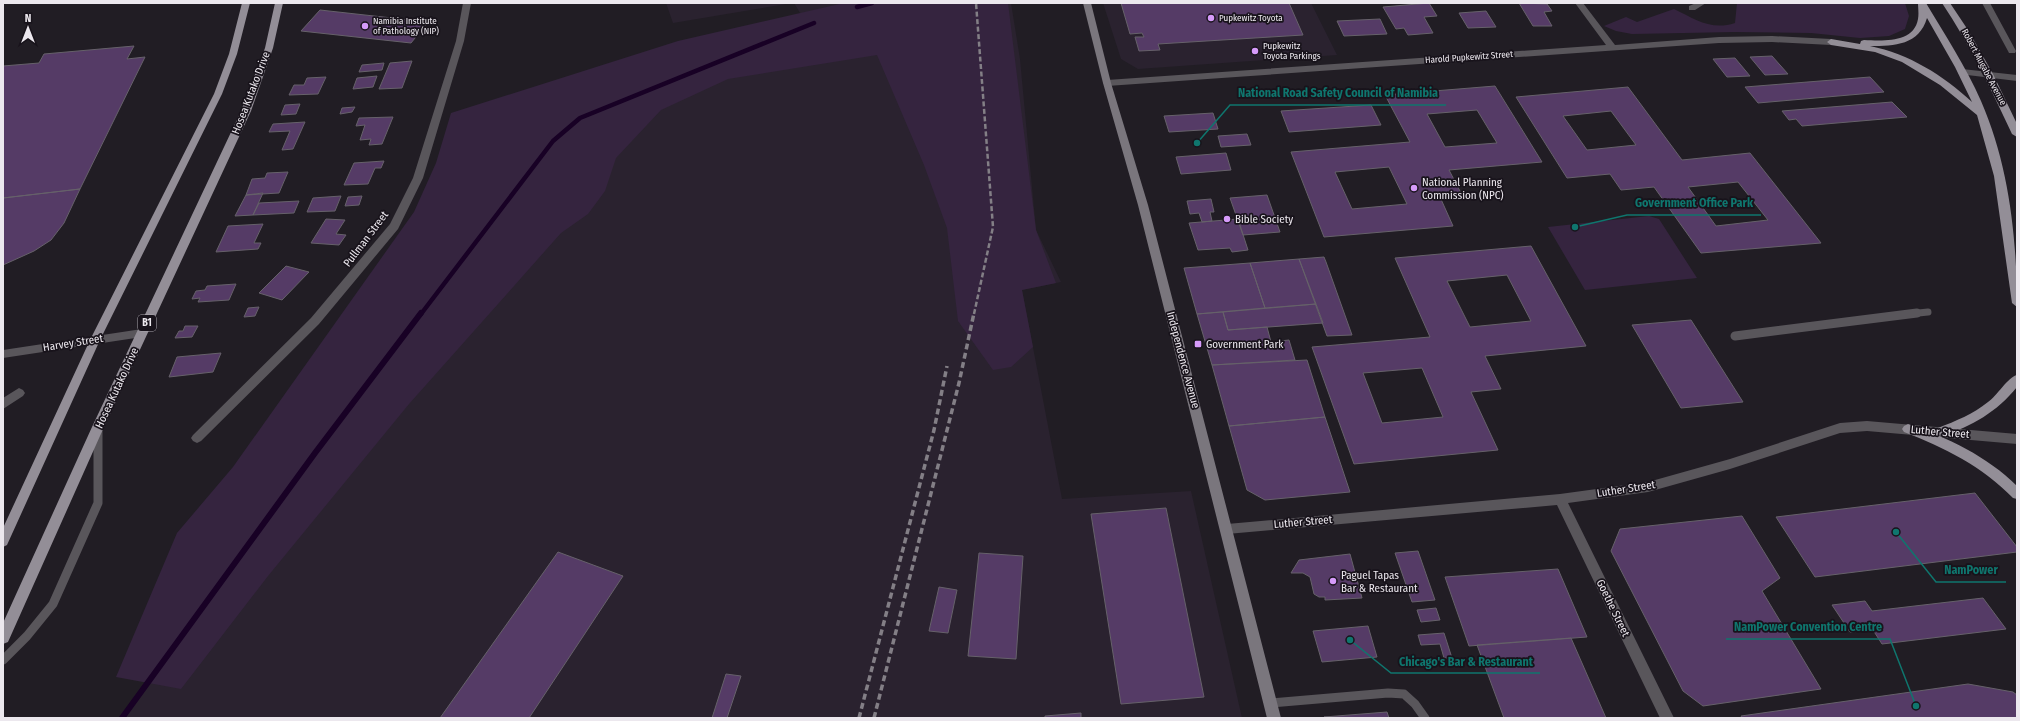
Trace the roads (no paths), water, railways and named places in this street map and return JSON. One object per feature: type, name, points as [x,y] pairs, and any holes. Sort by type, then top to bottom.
[{"type":"main road","points":[[3,541],[95,340],[218,94],[233,54],[246,3]]},
{"type":"main road","name":"Hosea Kutako Drive","points":[[3,638],[98,427],[246,111],[269,48],[279,3]]},
{"type":"main road","name":"Independence Avenue","points":[[1087,3],[1107,83],[1143,205],[1227,529],[1274,718]]},
{"type":"main road","points":[[1832,42],[1898,42],[1913,37],[1922,27],[1924,14],[1922,3]]},
{"type":"main road","points":[[1922,3],[1962,72],[1989,135],[1999,183],[2017,303]]},
{"type":"main road","name":"Robert Mugabe Avenue","points":[[1946,3],[1964,30],[1989,74],[2017,134]]},
{"type":"main road","points":[[1832,42],[1878,50],[1922,69],[1956,91],[1981,115]]},
{"type":"main road","points":[[1942,431],[1975,417],[1998,402],[2017,379]]},
{"type":"main road","points":[[1908,429],[1931,437],[1970,457],[2008,484],[2017,494]]},
{"type":"street","name":"Pullman Street","points":[[197,438],[315,321],[394,226],[418,178],[460,41],[467,3]]},
{"type":"street","points":[[1579,3],[1612,47]]},
{"type":"street","points":[[1692,8],[1702,3]]},
{"type":"street","points":[[1986,3],[2012,51]]},
{"type":"street","name":"Harold Pupkewitz Street","points":[[1107,83],[1612,47],[1765,39],[1832,42]]},
{"type":"street","points":[[1962,72],[2016,78]]},
{"type":"street","name":"Harvey Street","points":[[3,354],[142,333]]},
{"type":"street","points":[[3,404],[19,393]]},
{"type":"street","name":"Luther Street","points":[[1227,529],[1560,499],[1648,487],[1730,464],[1840,428],[1867,426],[1942,431],[2017,439]]},
{"type":"street","name":"Goethe Street","points":[[1560,499],[1667,718]]},
{"type":"lane","points":[[1735,336],[1928,312]]},
{"type":"lane","points":[[3,660],[27,636],[53,604],[98,503],[98,427]]},
{"type":"lane","points":[[1271,703],[1388,693],[1404,694],[1415,704],[1425,718]]},
{"type":"waterway","points":[[857,7],[872,3]]},
{"type":"waterway","points":[[421,314],[553,141],[580,118],[814,23]]},
{"type":"waterway","points":[[122,718],[315,453],[421,313]]},
{"type":"railway","points":[[974,314],[993,227],[976,3]]},
{"type":"railway","points":[[874,718],[959,383],[974,313]]},
{"type":"railway","points":[[859,718],[934,430],[947,366]]},
{"type":"place","name":"Pupkewitz Toyota","points":[[1211,18]]},
{"type":"place","name":"Namibia Institute of Pathology (NIP)","points":[[365,26]]},
{"type":"place","name":"Pupkewitz Toyota Parkings","points":[[1255,51]]},
{"type":"place","name":"National Road Safety Council of Namibia","points":[[1197,143]]},
{"type":"place","name":"National Planning Commission (NPC)","points":[[1414,188]]},
{"type":"place","name":"Bible Society","points":[[1227,219]]},
{"type":"place","name":"Government Office Park","points":[[1575,227]]},
{"type":"place","name":"Government Park","points":[[1198,344]]},
{"type":"place","name":"NamPower","points":[[1896,532]]},
{"type":"place","name":"Paguel Tapas Bar & Restaurant","points":[[1333,581]]},
{"type":"place","name":"Chicago's Bar & Restaurant","points":[[1350,640]]},
{"type":"place","name":"NamPower Convention Centre","points":[[1916,706]]}]
